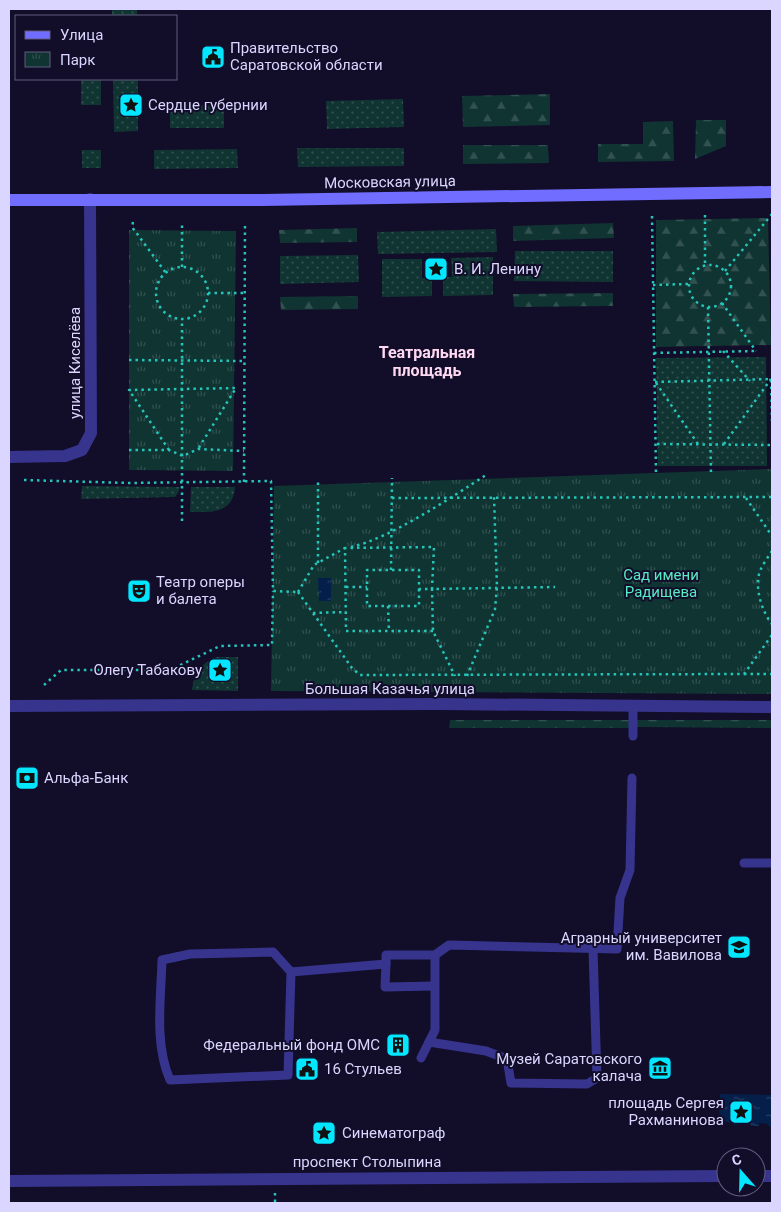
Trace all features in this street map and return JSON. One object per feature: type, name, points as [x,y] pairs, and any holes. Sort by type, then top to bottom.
[{"type":"main road","name":"Московская улица","points":[[9,200],[262,200],[772,192]]},
{"type":"street","name":"улица Киселёва","points":[[9,457],[65,456],[82,450],[91,433],[90,199]]},
{"type":"street","name":"Большая Казачья улица","points":[[9,706],[772,707]]},
{"type":"street","name":"проспект Столыпина","points":[[9,1181],[716,1176]]},
{"type":"lane","points":[[633,706],[633,736]]},
{"type":"lane","points":[[434,986],[385,987],[386,954],[434,955],[449,945],[617,950],[620,898],[630,870],[632,778]]},
{"type":"lane","points":[[744,863],[772,863]]},
{"type":"lane","points":[[429,1042],[486,1051],[507,1058],[511,1083],[587,1084],[597,1078],[593,949]]},
{"type":"lane","points":[[274,952],[291,972],[288,1075],[170,1080],[165,1069],[160,1040],[162,960],[190,954],[274,952]]},
{"type":"lane","points":[[421,1058],[435,1030],[434,955]]},
{"type":"lane","points":[[291,972],[386,964]]},
{"type":"path","points":[[725,271],[772,214]]},
{"type":"path","points":[[705,215],[705,265]]},
{"type":"path","points":[[652,216],[656,474]]},
{"type":"path","points":[[133,222],[132,227],[166,273]]},
{"type":"path","points":[[182,222],[182,267]]},
{"type":"path","points":[[244,482],[247,293],[245,222]]},
{"type":"path","points":[[705,265],[719,267],[725,271],[731,284],[727,298],[722,304],[708,308],[695,302],[689,291],[688,284],[694,272],[705,265]]},
{"type":"path","points":[[182,267],[197,272],[207,285],[208,293],[203,308],[197,314],[182,319],[167,314],[158,302],[157,286],[166,273],[182,267]]},
{"type":"path","points":[[653,285],[688,284]]},
{"type":"path","points":[[208,293],[247,293]]},
{"type":"path","points":[[654,353],[756,351],[722,304]]},
{"type":"path","points":[[708,308],[711,382],[711,474]]},
{"type":"path","points":[[182,319],[182,522]]},
{"type":"path","points":[[723,351],[750,381]]},
{"type":"path","points":[[129,360],[245,361]]},
{"type":"path","points":[[655,382],[750,381],[771,378]]},
{"type":"path","points":[[771,378],[772,421]]},
{"type":"path","points":[[724,444],[771,378]]},
{"type":"path","points":[[655,382],[699,445]]},
{"type":"path","points":[[198,449],[236,388]]},
{"type":"path","points":[[170,450],[129,390],[244,388]]},
{"type":"path","points":[[656,444],[772,445]]},
{"type":"path","points":[[182,456],[198,449],[244,450]]},
{"type":"path","points":[[129,450],[170,450],[182,456]]},
{"type":"path","points":[[298,592],[314,565],[345,548],[358,546],[392,530],[486,475]]},
{"type":"path","points":[[391,570],[392,478]]},
{"type":"path","points":[[24,480],[182,483],[271,481],[272,645],[220,646],[170,670],[61,670],[44,685]]},
{"type":"path","points":[[318,480],[318,563]]},
{"type":"path","points":[[467,676],[495,609],[497,587],[494,497]]},
{"type":"path","points":[[745,497],[772,536]]},
{"type":"path","points":[[392,498],[772,497]]},
{"type":"path","points":[[345,548],[434,547],[432,631],[455,676]]},
{"type":"path","points":[[345,548],[346,631],[432,631]]},
{"type":"path","points":[[772,550],[760,572],[758,584],[765,615],[772,624]]},
{"type":"path","points":[[367,570],[391,570],[419,570],[419,606],[367,606],[367,570]]},
{"type":"path","points":[[346,587],[367,587]]},
{"type":"path","points":[[419,589],[555,587]]},
{"type":"path","points":[[273,591],[298,592]]},
{"type":"path","points":[[298,592],[352,668],[360,675],[772,674]]},
{"type":"path","points":[[388,606],[389,631]]},
{"type":"path","points":[[313,613],[346,612]]},
{"type":"path","points":[[744,674],[772,634]]},
{"type":"green space","points":[[112,9],[137,9],[137,15],[112,15]]},
{"type":"green space","points":[[81,80],[101,80],[101,105],[81,105]]},
{"type":"green space","points":[[113,80],[138,80],[138,131],[114,132]]},
{"type":"green space","points":[[550,94],[550,125],[463,127],[462,96]]},
{"type":"green space","points":[[403,99],[404,127],[327,129],[326,101]]},
{"type":"green space","points":[[224,105],[224,128],[170,128],[170,106]]},
{"type":"green space","points":[[696,120],[726,120],[726,146],[695,159]]},
{"type":"green space","points":[[673,121],[674,161],[598,162],[598,144],[643,144],[643,122]]},
{"type":"green space","points":[[463,145],[548,145],[549,163],[463,164]]},
{"type":"green space","points":[[297,148],[404,148],[404,166],[298,167]]},
{"type":"green space","points":[[237,149],[238,168],[154,169],[154,150]]},
{"type":"green space","points":[[82,150],[101,150],[101,168],[82,168]]},
{"type":"green space","points":[[768,218],[771,345],[656,347],[656,220]]},
{"type":"green space","points":[[613,223],[614,238],[513,241],[513,226]]},
{"type":"green space","points":[[357,228],[357,242],[280,243],[279,230]]},
{"type":"green space","points":[[496,229],[497,252],[378,254],[377,232]]},
{"type":"green space","points":[[129,230],[236,231],[233,471],[129,470]]},
{"type":"green space","points":[[515,251],[613,251],[613,282],[514,281]]},
{"type":"green space","points":[[358,255],[359,282],[280,284],[280,256]]},
{"type":"green space","points":[[493,257],[493,295],[443,296],[443,277],[452,277],[451,258]]},
{"type":"green space","points":[[382,259],[422,259],[422,278],[432,278],[432,296],[382,297]]},
{"type":"green space","points":[[613,293],[613,306],[514,307],[513,294]]},
{"type":"green space","points":[[358,296],[358,309],[281,310],[280,297]]},
{"type":"green space","points":[[766,357],[767,466],[658,466],[656,358]]},
{"type":"green space","name":"Сад имени Радищева","points":[[772,469],[772,694],[271,691],[274,486]]},
{"type":"green space","points":[[82,486],[180,487],[175,497],[81,499]]},
{"type":"green space","points":[[191,487],[235,487],[233,496],[226,507],[213,511],[190,512]]},
{"type":"green space","points":[[217,657],[238,657],[238,691],[192,690],[194,678],[199,669]]},
{"type":"green space","points":[[450,720],[631,720],[630,728],[449,728]]},
{"type":"green space","points":[[636,720],[772,720],[772,728],[637,727]]},
{"type":"water","points":[[318,578],[331,578],[331,601],[319,601]]},
{"type":"water","points":[[720,1094],[772,1095],[772,1127],[768,1126],[768,1124],[759,1123],[759,1126],[751,1126],[750,1123],[734,1125],[734,1123],[725,1122],[724,1125],[719,1125]]},
{"type":"place","name":"Правительство Саратовской области","points":[[213,57]]},
{"type":"place","name":"Сердце губернии","points":[[131,105]]},
{"type":"place","name":"В. И. Ленину","points":[[436,269]]},
{"type":"place","name":"Театр оперы и балета","points":[[139,591]]},
{"type":"place","name":"Олегу Табакову","points":[[220,670]]},
{"type":"place","name":"Альфа-Банк","points":[[27,778]]},
{"type":"place","name":"Аграрный университет им. Вавилова","points":[[739,947]]},
{"type":"place","name":"Федеральный фонд ОМС","points":[[398,1045]]},
{"type":"place","name":"Музей Саратовского калача","points":[[660,1068]]},
{"type":"place","name":"16 Стульев","points":[[307,1069]]},
{"type":"place","name":"площадь Сергея Рахманинова","points":[[741,1112]]},
{"type":"place","name":"Синематограф","points":[[324,1133]]},
{"type":"district","name":"Театральная площадь","points":[[427,361]]}]
